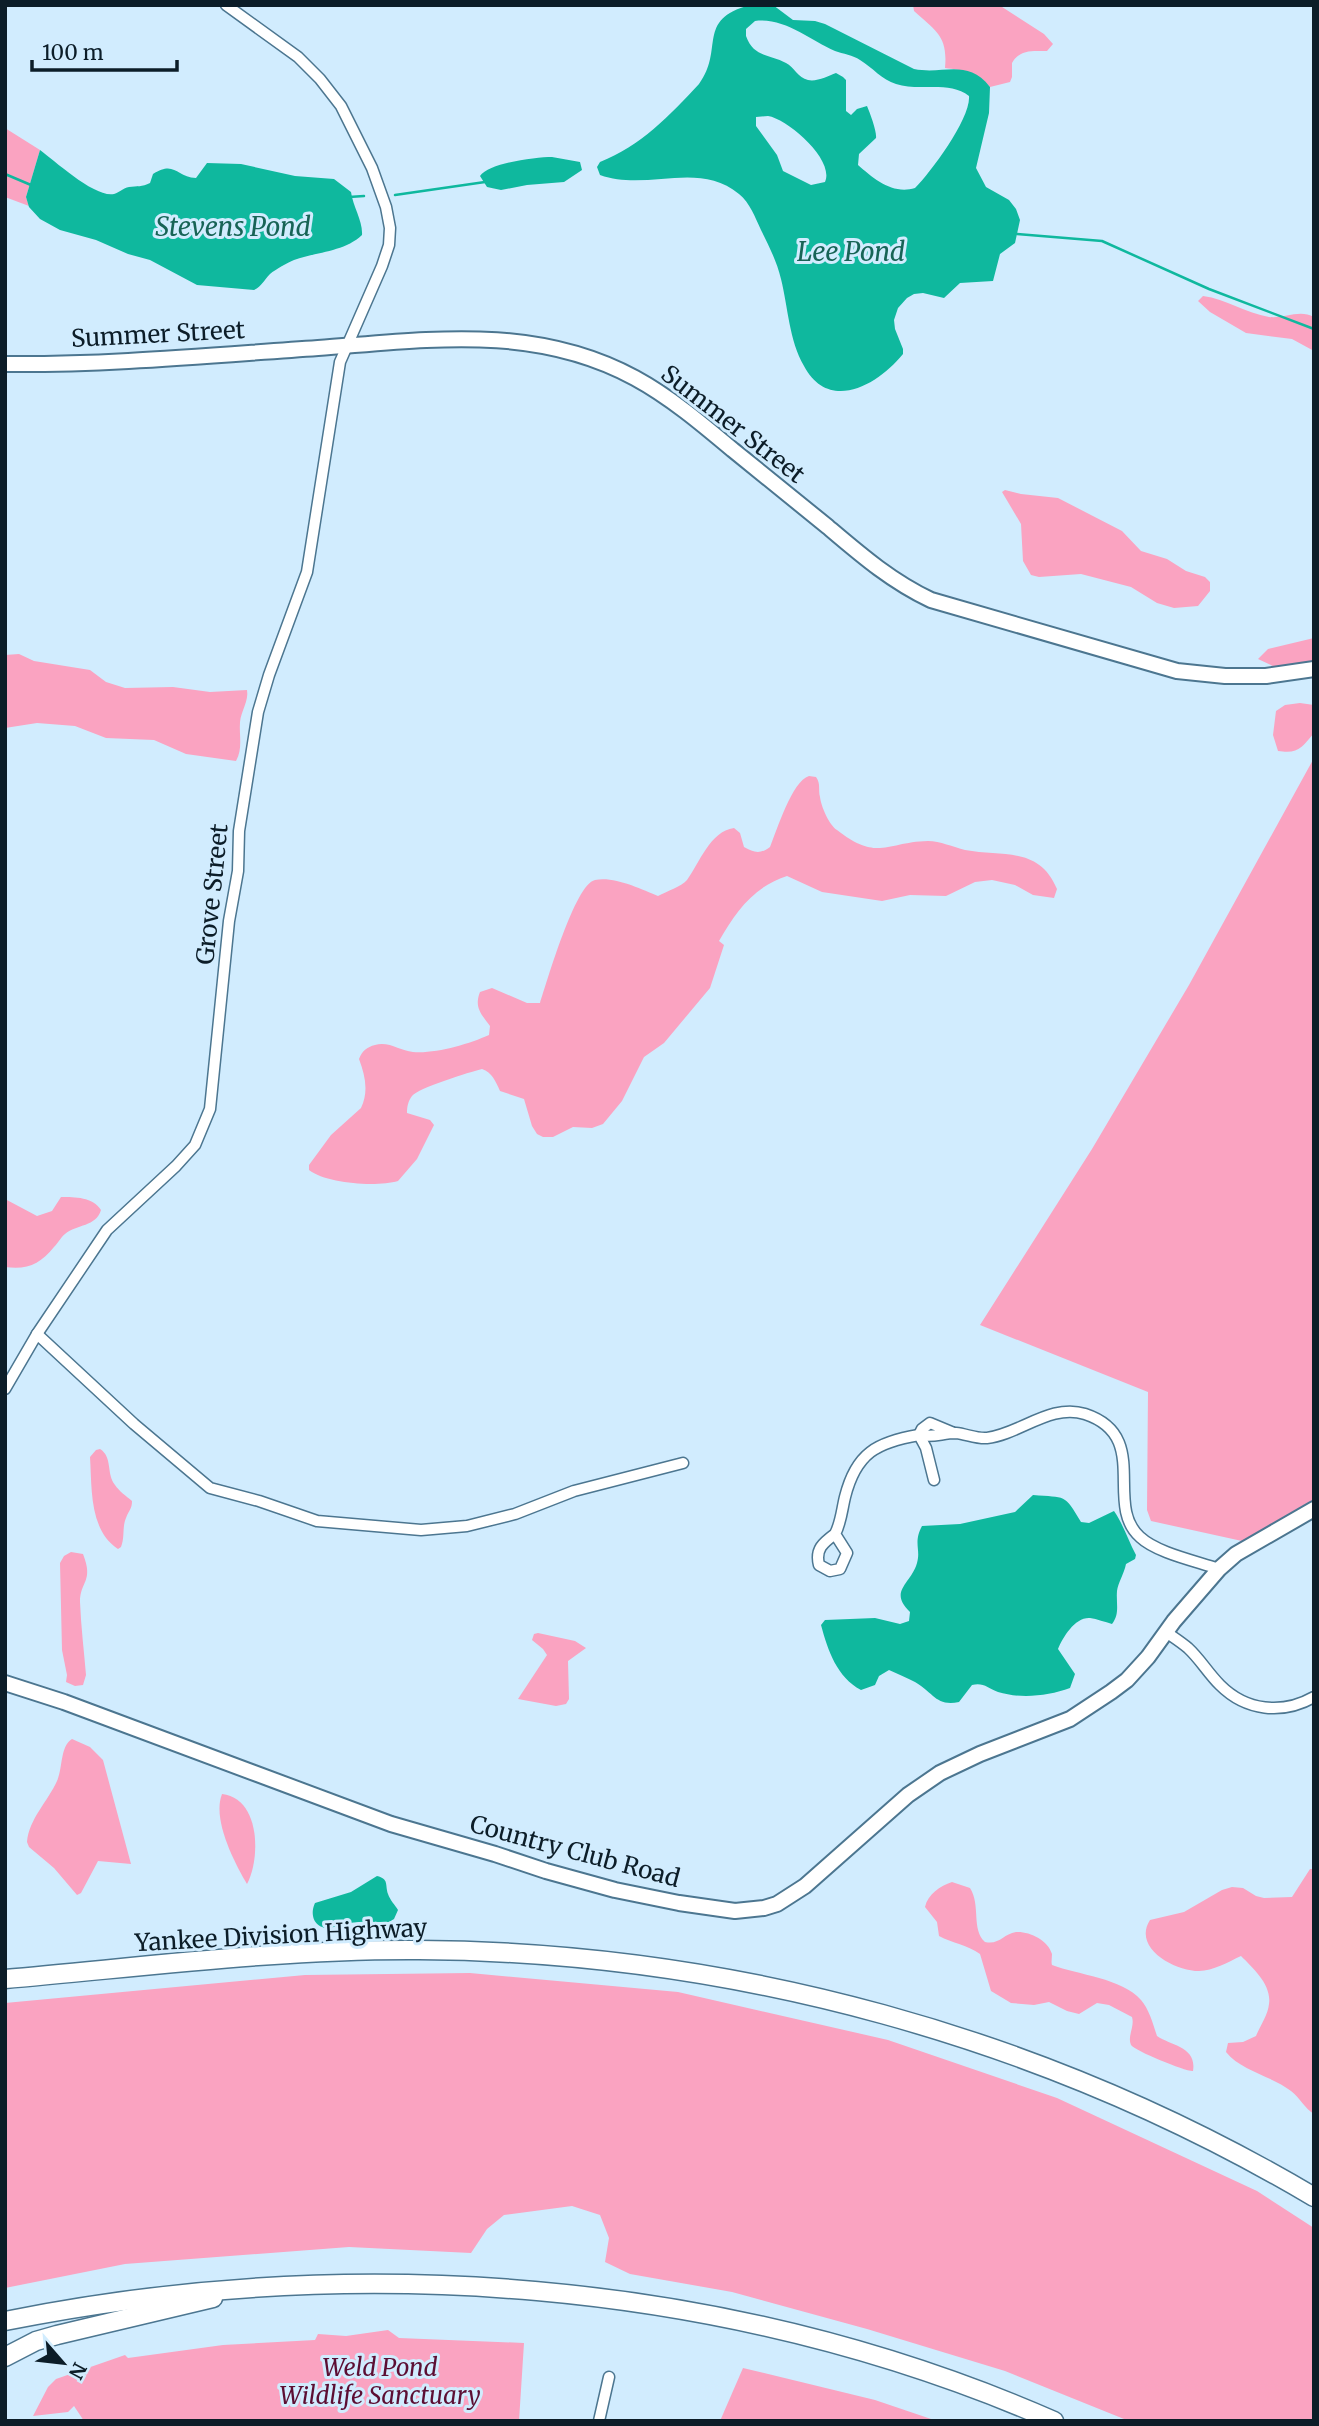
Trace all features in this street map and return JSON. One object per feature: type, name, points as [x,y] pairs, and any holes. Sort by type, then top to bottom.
[{"type":"highway","name":"Yankee Division Highway","points":[[5,1979],[279,1955],[404,1950],[549,1956],[692,1973],[798,1993],[885,2014],[1022,2059],[1171,2121],[1314,2197]]},
{"type":"highway","points":[[5,1970],[30,1976]]},
{"type":"highway","points":[[5,2321],[123,2300],[248,2288],[352,2283],[459,2286],[564,2294],[653,2306],[757,2326],[851,2350],[959,2384],[1054,2421]]},
{"type":"highway","points":[[5,2357],[57,2334],[128,2316],[193,2305],[248,2288]]},
{"type":"street","name":"Grove Street","points":[[5,1389],[37,1334],[107,1230],[195,1145],[210,1109],[250,751],[269,675],[307,572],[338,371],[346,346],[386,256],[390,229],[386,207],[355,130],[330,91],[309,68],[284,45],[226,5]]},
{"type":"street","name":"Summer Street","points":[[5,364],[95,362],[446,338],[518,340],[554,347],[634,377],[662,395],[695,419],[863,558],[902,586],[931,600],[1177,671],[1252,676],[1298,673],[1314,669]]},
{"type":"street","points":[[37,1334],[134,1424],[210,1488],[317,1521],[421,1530],[467,1526],[515,1514],[574,1491],[683,1463]]},
{"type":"street","points":[[835,1534],[849,1479],[862,1459],[890,1440],[954,1433],[986,1438],[1063,1412],[1084,1413],[1098,1421],[1117,1440],[1125,1464],[1125,1509],[1139,1537],[1157,1548],[1219,1570]]},
{"type":"street","points":[[919,1435],[926,1448],[934,1480]]},
{"type":"street","name":"Country Club Road","points":[[5,1683],[71,1704],[391,1824],[615,1890],[735,1911],[764,1908],[777,1904],[805,1886],[908,1795],[940,1773],[980,1754],[1070,1719],[1111,1692],[1127,1680],[1148,1657],[1192,1598],[1236,1554],[1314,1509]]},
{"type":"street","points":[[1166,1632],[1188,1648],[1218,1684],[1244,1702],[1264,1708],[1286,1708],[1314,1697]]},
{"type":"street","points":[[599,2421],[609,2377]]},
{"type":"green space","points":[[913,5],[999,5],[1044,34],[1053,44],[1047,51],[1019,55],[1012,63],[1010,82],[990,87],[975,75],[945,68],[945,48],[939,35],[914,11]]},
{"type":"green space","points":[[5,128],[40,150],[26,197],[29,206],[5,197]]},
{"type":"green space","points":[[1203,296],[1269,317],[1303,314],[1314,317],[1314,351],[1292,339],[1246,333],[1210,312],[1198,301]]},
{"type":"green space","points":[[1005,490],[1058,498],[1122,531],[1141,551],[1167,559],[1186,571],[1205,577],[1210,582],[1210,591],[1198,606],[1174,608],[1157,603],[1131,587],[1081,574],[1039,577],[1031,575],[1023,561],[1021,524],[1002,492]]},
{"type":"green space","points":[[1314,638],[1314,664],[1275,667],[1258,659],[1268,649]]},
{"type":"green space","points":[[19,654],[34,661],[90,670],[106,682],[125,688],[173,687],[210,692],[247,690],[236,761],[186,754],[154,740],[106,738],[75,726],[37,723],[5,728],[5,655]]},
{"type":"green space","points":[[1285,705],[1314,705],[1314,733],[1299,749],[1291,752],[1278,751],[1273,735],[1276,711]]},
{"type":"green space","points":[[1314,758],[1314,1499],[1242,1541],[1151,1521],[1147,1510],[1148,1392],[980,1325],[1092,1149],[1189,985]]},
{"type":"green space","points":[[809,776],[818,780],[822,805],[831,824],[851,840],[873,848],[933,841],[965,850],[1018,856],[1040,866],[1049,875],[1057,889],[1054,898],[1033,895],[1015,885],[992,880],[975,882],[946,896],[910,895],[882,901],[822,892],[787,876],[755,894],[732,920],[719,941],[724,945],[710,988],[664,1043],[644,1057],[622,1101],[603,1124],[592,1128],[573,1127],[553,1137],[543,1137],[537,1134],[532,1126],[524,1099],[500,1091],[491,1075],[482,1069],[434,1085],[412,1096],[407,1113],[430,1120],[434,1125],[417,1159],[398,1181],[378,1184],[352,1183],[317,1175],[309,1170],[309,1165],[331,1135],[361,1108],[365,1083],[359,1059],[365,1050],[380,1044],[413,1052],[441,1050],[489,1035],[490,1026],[478,1006],[480,992],[492,988],[527,1003],[540,1003],[571,915],[587,886],[595,880],[610,880],[658,896],[687,880],[718,835],[734,828],[740,833],[744,847],[751,851],[764,851],[770,847],[791,796]]},
{"type":"green space","points":[[61,1197],[93,1202],[101,1210],[99,1216],[65,1234],[38,1262],[20,1268],[5,1267],[5,1199],[37,1216],[52,1211]]},
{"type":"green space","points":[[100,1449],[107,1456],[112,1481],[132,1501],[125,1521],[121,1547],[118,1549],[102,1531],[94,1508],[90,1457]]},
{"type":"green space","points":[[71,1552],[83,1554],[87,1570],[80,1602],[86,1675],[83,1685],[75,1686],[66,1682],[62,1650],[60,1563],[64,1556]]},
{"type":"green space","points":[[534,1634],[575,1641],[586,1648],[568,1661],[569,1699],[566,1704],[556,1706],[518,1699],[547,1655],[532,1640]]},
{"type":"green space","points":[[72,1739],[90,1747],[103,1760],[131,1864],[98,1861],[81,1893],[77,1895],[27,1842],[35,1818],[59,1776],[65,1747]]},
{"type":"green space","points":[[222,1794],[235,1798],[244,1806],[254,1831],[254,1860],[247,1884],[222,1828]]},
{"type":"green space","points":[[1310,1869],[1314,1869],[1314,2114],[1291,2091],[1248,2069],[1226,2052],[1228,2043],[1243,2042],[1256,2036],[1266,2016],[1268,1990],[1251,1966],[1241,1956],[1204,1971],[1179,1967],[1159,1956],[1151,1948],[1146,1930],[1150,1920],[1184,1912],[1232,1887],[1243,1888],[1264,1898],[1292,1897]]},
{"type":"green space","points":[[952,1882],[970,1888],[975,1902],[978,1930],[985,1942],[998,1941],[1016,1932],[1032,1935],[1050,1949],[1052,1965],[1111,1982],[1133,1993],[1146,2008],[1157,2036],[1187,2052],[1193,2063],[1193,2071],[1161,2061],[1131,2045],[1132,2017],[1109,2005],[1097,2003],[1079,2014],[1049,2002],[1034,2005],[1011,2003],[991,1991],[980,1954],[939,1936],[937,1922],[925,1907],[935,1891]]},
{"type":"green space","points":[[470,1973],[678,1992],[888,2040],[1057,2098],[1257,2191],[1314,2228],[1314,2421],[1129,2421],[1005,2371],[867,2329],[732,2292],[630,2274],[605,2262],[609,2238],[600,2215],[572,2206],[504,2215],[487,2229],[471,2253],[349,2247],[125,2264],[5,2288],[5,2003],[305,1975]]},
{"type":"green space","name":"Weld Pond Wildlife Sanctuary","points":[[388,2330],[399,2338],[524,2343],[519,2421],[84,2421],[74,2406],[68,2412],[33,2416],[48,2387],[56,2379],[125,2355],[128,2358],[223,2345],[315,2340],[318,2334],[346,2336]]},
{"type":"green space","points":[[743,2368],[875,2400],[937,2421],[720,2421]]},
{"type":"water","name":"Lee Pond","points":[[750,5],[773,5],[793,20],[825,24],[914,69],[964,70],[981,78],[990,87],[989,113],[976,168],[986,187],[1009,200],[1016,209],[1020,220],[1015,243],[1000,254],[993,281],[960,283],[944,298],[923,293],[907,298],[898,308],[894,320],[903,354],[880,376],[854,389],[840,391],[827,388],[814,380],[804,366],[792,334],[775,260],[752,210],[739,194],[723,184],[707,179],[618,179],[600,175],[597,167],[600,162],[629,148],[654,129],[699,84],[710,59],[717,27],[722,19],[733,11]],"holes":[[[755,21],[776,22],[796,30],[835,51],[857,58],[886,80],[896,84],[952,88],[969,96],[968,106],[957,131],[940,158],[915,188],[907,190],[892,187],[877,180],[858,165],[859,154],[876,138],[867,106],[857,109],[851,115],[846,111],[846,80],[836,73],[808,80],[786,63],[758,52],[746,36],[746,29]],[[768,116],[787,124],[817,152],[826,173],[825,182],[811,185],[783,171],[777,155],[756,126],[756,117]]]},
{"type":"water","name":"Stevens Pond","points":[[40,150],[86,185],[106,194],[150,183],[153,174],[160,170],[171,169],[196,178],[207,163],[241,164],[295,176],[334,179],[351,192],[362,235],[347,245],[302,257],[278,268],[254,290],[197,285],[150,260],[60,230],[40,219],[29,207],[26,197]]},
{"type":"water","points":[[552,157],[580,162],[582,170],[564,182],[501,190],[487,187],[480,176],[485,171],[503,164]]},
{"type":"water","points":[[1033,1495],[1063,1499],[1081,1522],[1089,1523],[1114,1511],[1136,1555],[1135,1559],[1126,1564],[1117,1591],[1117,1613],[1112,1624],[1093,1618],[1079,1621],[1060,1644],[1058,1649],[1075,1674],[1070,1688],[1044,1695],[1025,1696],[998,1692],[976,1684],[972,1685],[959,1702],[951,1703],[940,1701],[915,1682],[889,1670],[879,1676],[875,1685],[861,1690],[853,1685],[840,1671],[827,1644],[821,1625],[825,1620],[875,1618],[900,1624],[909,1621],[910,1612],[904,1605],[901,1593],[917,1563],[918,1537],[922,1526],[960,1524],[1015,1512]]},
{"type":"water","points":[[377,1876],[385,1880],[389,1896],[398,1910],[394,1919],[389,1922],[354,1922],[327,1928],[316,1922],[313,1915],[315,1903],[351,1892]]},
{"type":"waterway","points":[[5,174],[31,185]]},
{"type":"waterway","points":[[395,195],[485,182]]},
{"type":"waterway","points":[[349,197],[364,196]]},
{"type":"waterway","points":[[1017,234],[1102,241],[1209,289],[1314,329]]}]
